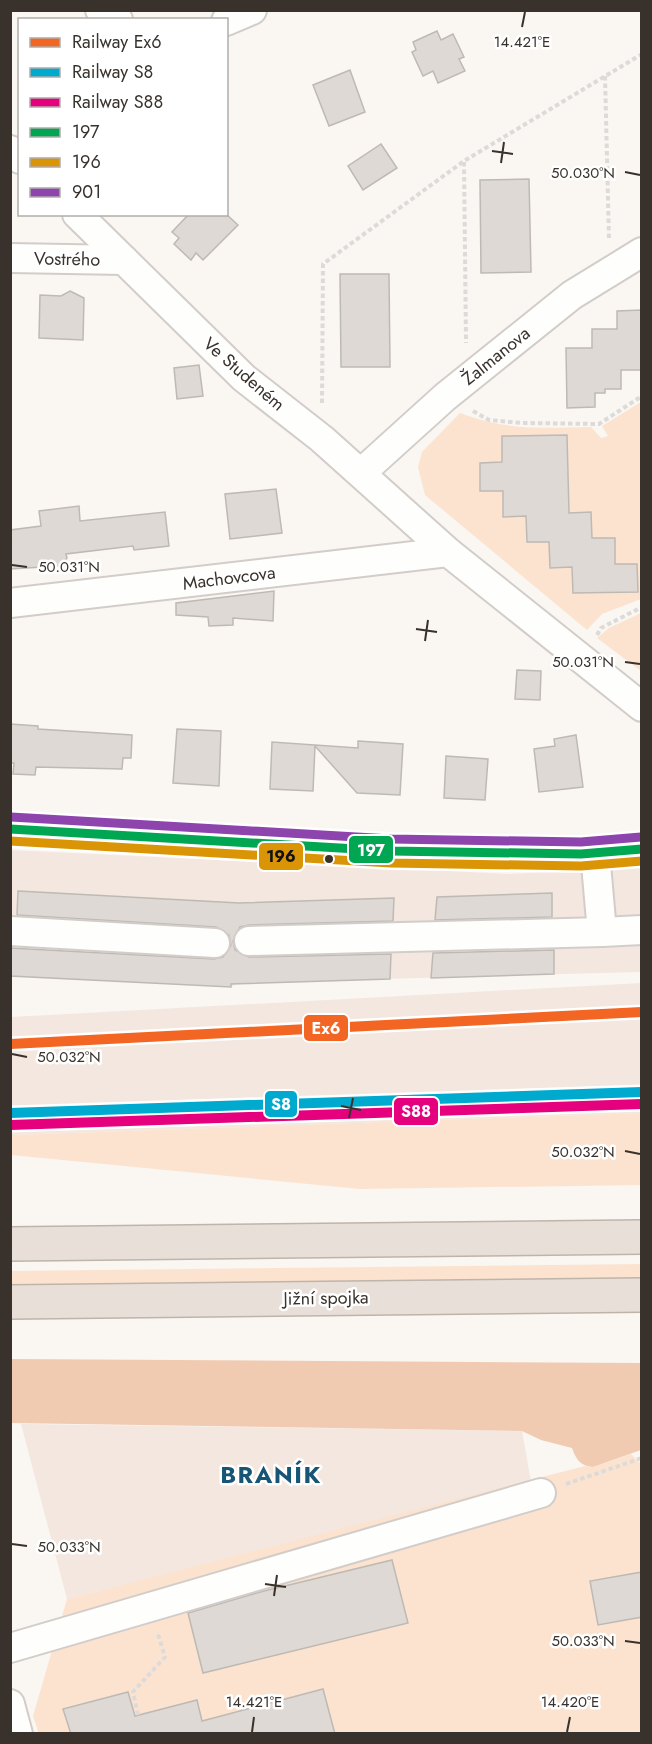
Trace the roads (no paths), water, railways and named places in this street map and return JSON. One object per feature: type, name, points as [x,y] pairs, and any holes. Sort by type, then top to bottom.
[{"type":"highway","points":[[10,1244],[642,1237]]},
{"type":"highway","name":"Jižní spojka","points":[[10,1302],[642,1295]]},
{"type":"main road","points":[[10,829],[391,851],[596,853],[642,849]]},
{"type":"street","points":[[100,10],[114,18]]},
{"type":"street","points":[[228,20],[252,10]]},
{"type":"street","name":"Ve Studeném","points":[[79,216],[244,378],[322,439],[448,552],[580,661],[642,707]]},
{"type":"street","name":"Žalmanova","points":[[361,473],[445,397],[572,295],[642,252]]},
{"type":"street","name":"Vostrého","points":[[10,258],[124,260]]},
{"type":"street","name":"Machovcova","points":[[10,603],[448,552]]},
{"type":"street","points":[[596,853],[602,932]]},
{"type":"street","points":[[249,941],[642,930]]},
{"type":"street","points":[[10,931],[215,943]]},
{"type":"street","points":[[10,1648],[541,1493]]},
{"type":"street","points":[[10,1704],[18,1734]]},
{"type":"rail line","name":"Ex6","points":[[10,1044],[642,1012]]},
{"type":"rail line","name":"S8","points":[[10,1113],[642,1092]]},
{"type":"rail line","name":"S88","points":[[10,1125],[642,1104]]},
{"type":"district","name":"BRANÍK","points":[[271,1475]]}]
